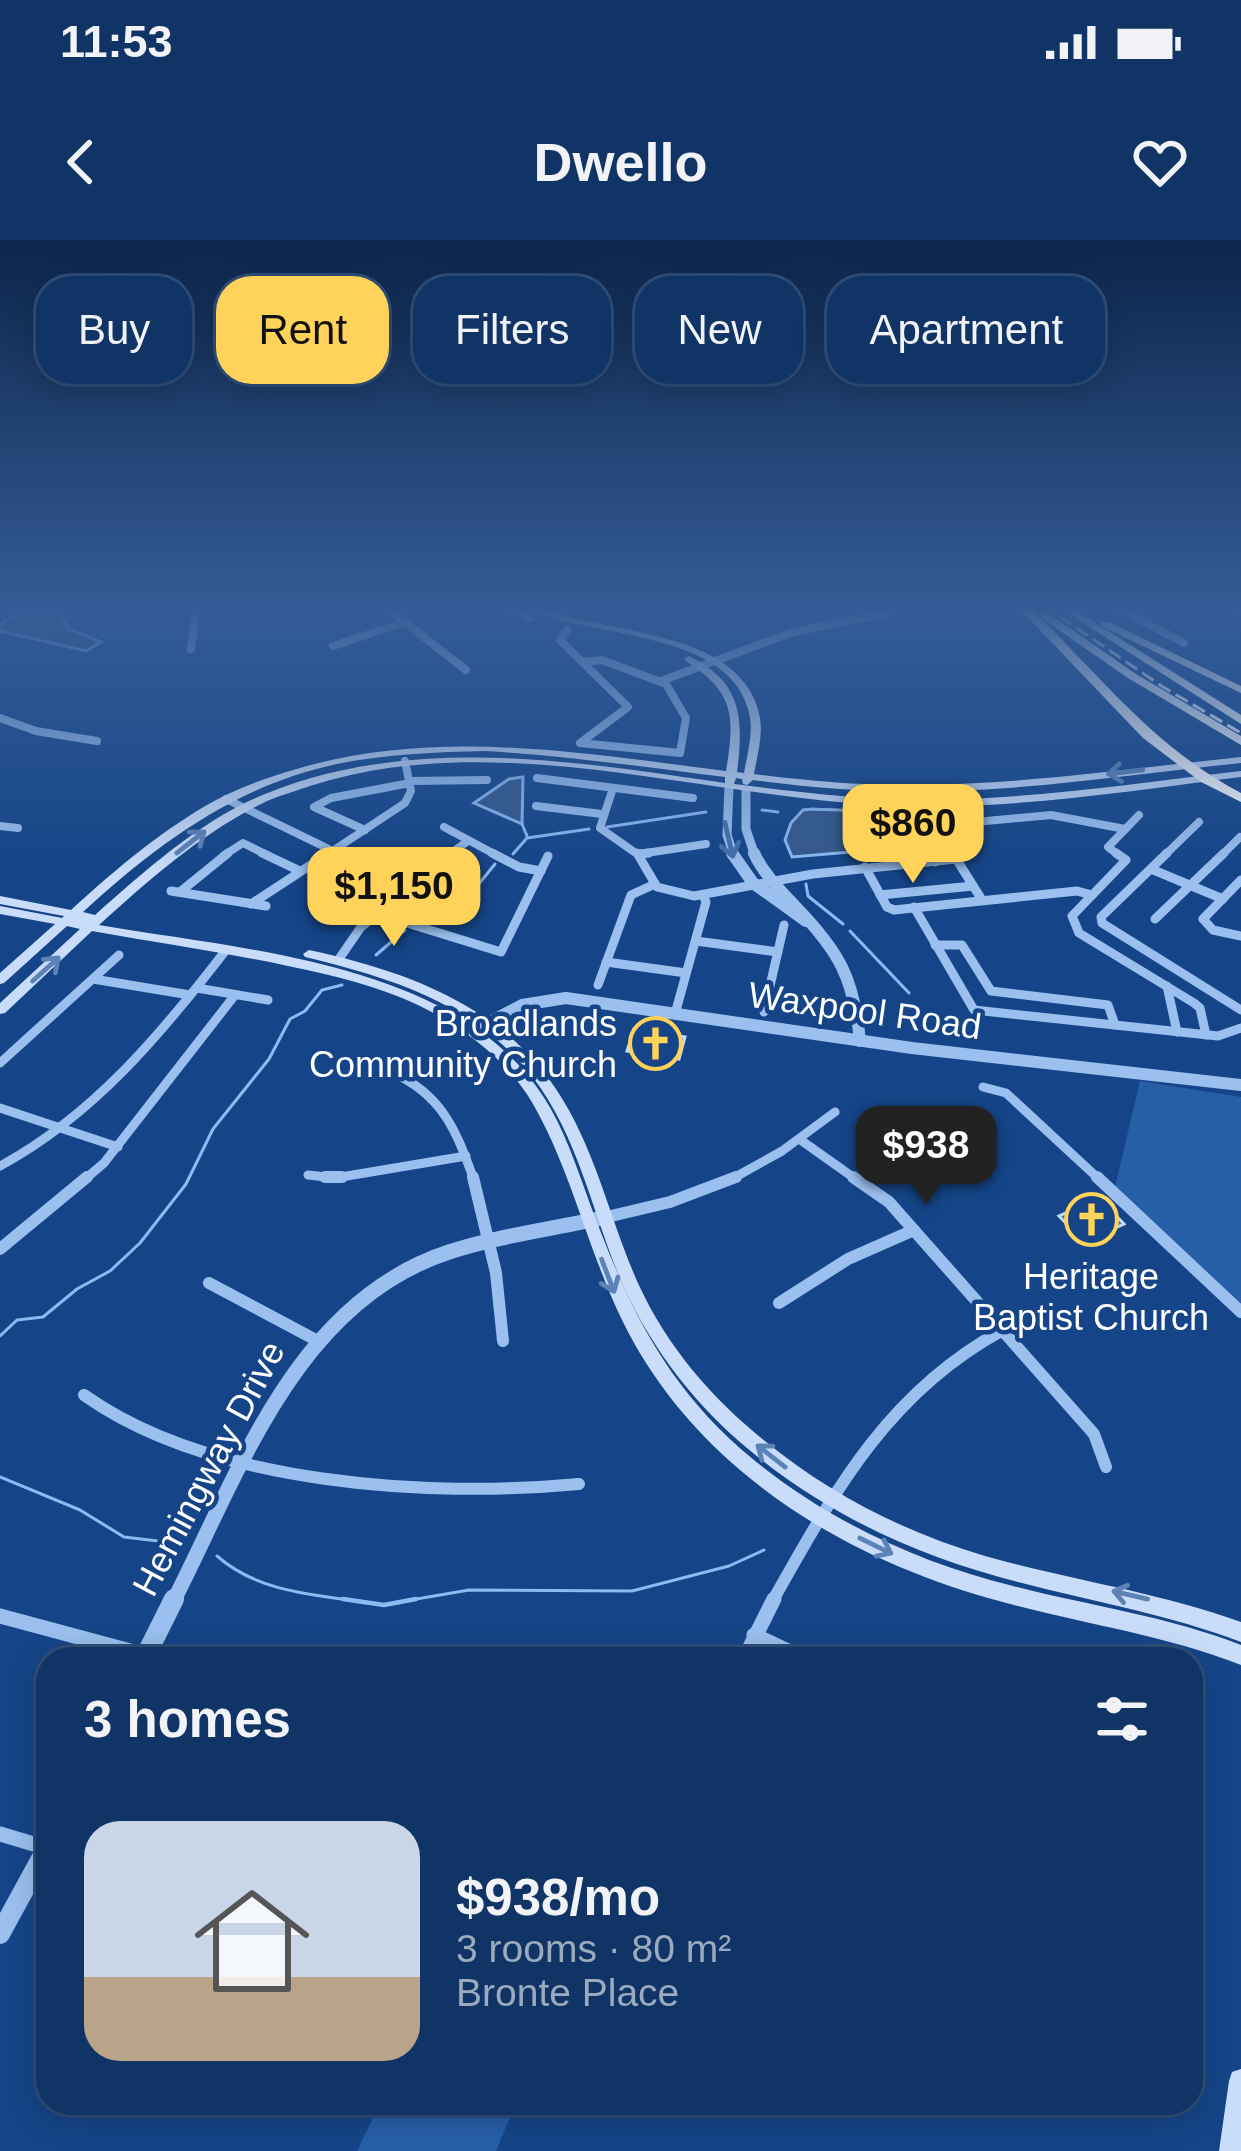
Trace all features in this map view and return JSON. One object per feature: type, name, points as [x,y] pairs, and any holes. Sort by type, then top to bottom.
[{"type":"highway","points":[[1104,694],[1179,766],[1241,798]]},
{"type":"highway","points":[[1162,694],[1241,741]]},
{"type":"highway","points":[[1199,694],[1241,721]]},
{"type":"main road","points":[[728,694],[736,713],[730,782]]},
{"type":"main road","points":[[746,694],[753,707],[747,784]]},
{"type":"main road","points":[[0,980],[167,836],[226,799],[320,764],[382,751],[447,745],[515,748],[730,782]]},
{"type":"main road","points":[[0,1010],[190,841],[244,807],[317,778],[405,761],[494,759],[747,784],[848,801],[971,802],[1241,774]]},
{"type":"main road","points":[[747,784],[934,789],[1241,762]]},
{"type":"main road","points":[[1203,779],[1205,771],[1241,762]]},
{"type":"main road","points":[[0,899],[71,919]]},
{"type":"main road","points":[[0,910],[332,958],[415,983],[480,1026],[554,1096],[636,1338],[688,1411],[748,1466],[822,1518],[891,1554],[980,1586],[1121,1616],[1241,1655]]},
{"type":"main road","points":[[98,923],[305,964],[399,990],[480,1026]]},
{"type":"main road","points":[[305,964],[332,958],[350,946]]},
{"type":"main road","points":[[597,1219],[637,1298],[692,1382],[765,1453],[833,1499],[953,1555],[1180,1608],[1241,1632]]},
{"type":"main road","points":[[1232,2151],[1241,2080]]},
{"type":"street","points":[[615,694],[628,707],[580,743],[680,753],[685,715],[670,694]]},
{"type":"street","points":[[0,718],[36,731],[97,741]]},
{"type":"street","points":[[251,904],[405,803],[410,782],[405,761]]},
{"type":"street","points":[[537,778],[693,798]]},
{"type":"street","points":[[365,830],[314,808],[338,796],[410,782],[487,780]]},
{"type":"street","points":[[730,782],[727,841],[734,860],[754,885],[820,931]]},
{"type":"street","points":[[747,784],[746,839],[771,881],[820,931],[853,978],[860,1007],[860,1041]]},
{"type":"street","points":[[614,788],[602,814],[602,832],[639,854],[655,884],[677,895],[703,895],[933,859],[956,860],[982,900]]},
{"type":"street","points":[[653,812],[660,794]]},
{"type":"street","points":[[226,799],[333,850]]},
{"type":"street","points":[[536,806],[602,814]]},
{"type":"street","points":[[933,859],[916,831],[922,827],[1064,815],[1097,818],[1125,829]]},
{"type":"street","points":[[1139,815],[1108,847],[1126,860],[1072,916],[1072,924],[1201,1008],[1206,1035]]},
{"type":"street","points":[[1199,822],[1101,916],[1103,927],[1241,1010]]},
{"type":"street","points":[[0,826],[18,828]]},
{"type":"street","points":[[444,827],[519,867],[541,871]]},
{"type":"street","points":[[1155,919],[1240,837]]},
{"type":"street","points":[[377,914],[376,907],[386,896],[468,841]]},
{"type":"street","points":[[266,906],[175,891],[243,843],[300,871]]},
{"type":"street","points":[[639,854],[706,844]]},
{"type":"street","points":[[377,914],[501,952],[548,856]]},
{"type":"street","points":[[866,869],[890,909],[1077,891],[1092,895]]},
{"type":"street","points":[[1151,869],[1222,899]]},
{"type":"street","points":[[1241,880],[1203,922],[1213,930],[1241,936]]},
{"type":"street","points":[[598,986],[632,895],[655,884]]},
{"type":"street","points":[[880,896],[973,886]]},
{"type":"street","points":[[675,1014],[706,902],[703,895]]},
{"type":"street","points":[[914,908],[974,1010],[1206,1035],[1225,1036],[1241,1028]]},
{"type":"street","points":[[350,946],[361,927],[377,914]]},
{"type":"street","points":[[764,1012],[784,926]]},
{"type":"street","points":[[696,941],[778,952]]},
{"type":"street","points":[[934,945],[962,945],[991,992],[1108,1004],[1115,1025]]},
{"type":"street","points":[[0,1166],[62,1129],[193,992],[226,950]]},
{"type":"street","points":[[0,1063],[119,955]]},
{"type":"street","points":[[606,962],[686,974]]},
{"type":"street","points":[[93,979],[268,1000]]},
{"type":"street","points":[[1168,986],[1177,1031]]},
{"type":"street","points":[[0,1249],[118,1147],[235,994]]},
{"type":"street","name":"Waxpool Road","points":[[480,1026],[522,1005],[550,999],[860,1041],[1241,1084]]},
{"type":"street","points":[[391,1072],[412,1078],[431,1096],[466,1156],[487,1240],[503,1341]]},
{"type":"street","points":[[983,1087],[1006,1093],[1027,1111],[1241,1312]]},
{"type":"street","points":[[0,1108],[118,1147]]},
{"type":"street","points":[[597,1219],[710,1191],[762,1167],[835,1112]]},
{"type":"street","points":[[802,1141],[875,1189],[914,1230],[1094,1434],[1106,1467]]},
{"type":"street","points":[[308,1175],[335,1178],[466,1156]]},
{"type":"street","name":"Hemingway Drive","points":[[155,1647],[283,1387],[316,1340],[382,1284],[427,1261],[487,1240],[597,1219]]},
{"type":"street","points":[[779,1303],[848,1259],[914,1230]]},
{"type":"street","points":[[208,1283],[316,1340]]},
{"type":"street","points":[[749,1647],[868,1441],[905,1396],[944,1363],[1003,1330]]},
{"type":"street","points":[[83,1395],[143,1431],[327,1481],[401,1492],[479,1494],[579,1484]]},
{"type":"street","points":[[0,1616],[111,1647]]},
{"type":"street","points":[[754,1635],[780,1647]]},
{"type":"street","points":[[0,1834],[36,1844]]},
{"type":"street","points":[[0,1934],[36,1867]]},
{"type":"shaded area","points":[[523,777],[522,824],[474,803],[509,779]]},
{"type":"shaded area","points":[[803,810],[874,817],[899,844],[792,857],[785,840],[791,823]]},
{"type":"shaded area","points":[[1140,1081],[1241,1097],[1241,1306],[1115,1187]]},
{"type":"shaded area","points":[[374,2115],[511,2115],[496,2151],[357,2151]]},
{"type":"building","name":"Broadlands Community Church","points":[[634,1029],[685,1037],[679,1059],[627,1051]]},
{"type":"building","name":"Heritage Baptist Church","points":[[1099,1198],[1124,1224],[1084,1242],[1059,1216]]},
{"type":"waterway","points":[[762,810],[778,812]]},
{"type":"waterway","points":[[607,827],[706,812]]},
{"type":"waterway","points":[[522,824],[527,836]]},
{"type":"waterway","points":[[513,854],[527,838],[589,829]]},
{"type":"waterway","points":[[419,918],[461,906],[495,864]]},
{"type":"waterway","points":[[806,884],[808,896],[843,924]]},
{"type":"waterway","points":[[376,955],[405,930]]},
{"type":"waterway","points":[[850,931],[909,993]]},
{"type":"waterway","points":[[0,1336],[17,1320],[43,1317],[77,1289],[110,1271],[140,1243],[186,1184],[213,1129],[269,1059],[290,1019],[305,1011],[322,990],[342,985]]},
{"type":"waterway","points":[[0,1477],[80,1510],[124,1537],[175,1543]]},
{"type":"waterway","points":[[411,1600],[469,1590],[632,1591],[729,1566],[764,1550]]},
{"type":"waterway","points":[[217,1556],[268,1585],[345,1599]]},
{"type":"waterway","points":[[345,1599],[365,1602]]},
{"type":"waterway","points":[[345,1599],[384,1605],[411,1600]]},
{"type":"waterway","points":[[411,1600],[416,1599]]},
{"type":"waterway","points":[[399,1602],[411,1600]]},
{"type":"railway","points":[[1175,694],[1241,733]]},
{"type":"place","name":"Broadlands Community Church","points":[[656,1044]]},
{"type":"place","name":"Heritage Baptist Church","points":[[1091,1220]]}]
